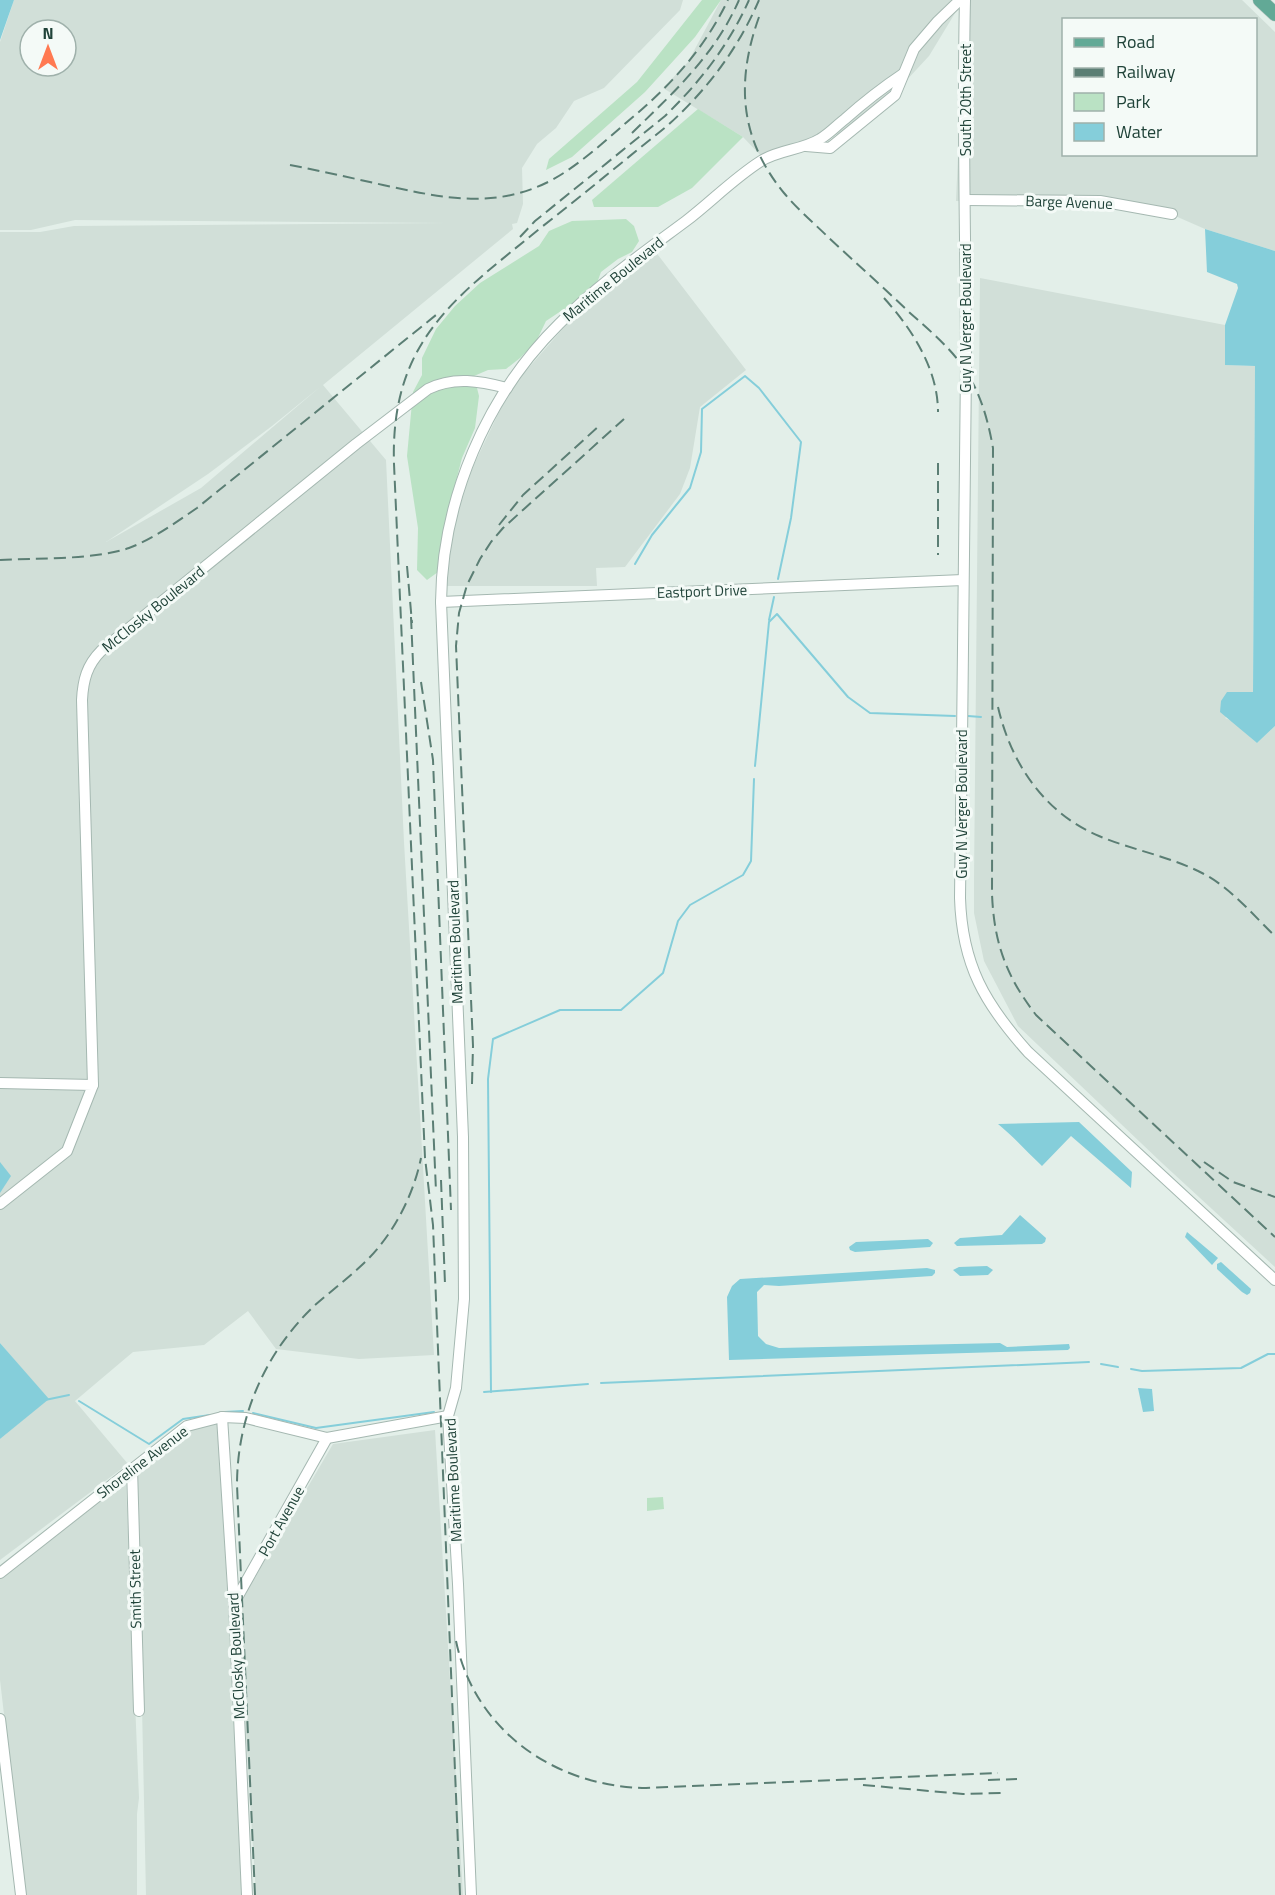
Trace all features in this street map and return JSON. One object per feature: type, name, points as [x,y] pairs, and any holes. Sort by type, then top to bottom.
[{"type":"main road","points":[[1260,0],[1275,14]]},
{"type":"street","name":"Maritime Boulevard","points":[[805,146],[830,148],[895,95],[914,49],[960,0]]},
{"type":"street","name":"South 20th Street","points":[[965,0],[963,86],[966,200]]},
{"type":"street","name":"Maritime Boulevard","points":[[471,1895],[458,1584],[448,1416],[456,1388],[464,1299],[463,1161],[441,602],[444,549],[451,517],[461,484],[479,440],[507,388],[538,346],[558,324],[599,288],[762,160],[805,146],[887,77],[903,74]]},
{"type":"street","name":"Barge Avenue","points":[[966,200],[1100,201],[1172,214]]},
{"type":"street","name":"Guy N Verger Boulevard","points":[[966,200],[960,898],[964,936],[975,976],[993,1009],[1028,1052],[1275,1280]]},
{"type":"street","name":"McClosky Boulevard","points":[[0,1204],[66,1151],[93,1085],[82,700],[84,677],[94,658],[347,451],[428,389],[437,384],[466,381],[483,382],[507,388]]},
{"type":"street","name":"Eastport Drive","points":[[441,602],[963,580]]},
{"type":"street","points":[[0,1083],[93,1085]]},
{"type":"street","name":"Shoreline Avenue","points":[[0,1573],[187,1425],[222,1417],[246,1418],[327,1438],[448,1416]]},
{"type":"street","name":"McClosky Boulevard","points":[[222,1417],[234,1604],[247,1895]]},
{"type":"street","name":"Port Avenue","points":[[234,1604],[327,1438]]},
{"type":"street","name":"Smith Street","points":[[132,1467],[139,1711]]},
{"type":"street","points":[[0,1719],[21,1895]]},
{"type":"shaded area","points":[[14,0],[683,0],[680,10],[604,88],[574,101],[556,128],[537,144],[522,168],[523,204],[517,223],[512,224],[513,229],[323,385],[386,460],[404,842],[434,1355],[359,1359],[276,1349],[248,1311],[204,1345],[133,1352],[75,1401],[128,1464],[0,1560],[0,1439],[48,1399],[0,1343],[0,232],[40,232],[74,226],[446,223],[75,220],[31,230],[0,230],[0,42]],"holes":[[[320,387],[201,488],[106,542],[208,474]]]},
{"type":"shaded area","points":[[721,0],[963,0],[929,56],[865,125],[764,159],[743,137],[663,88],[688,62]]},
{"type":"shaded area","points":[[965,0],[1242,0],[1275,32],[1275,251],[1205,229],[1173,215],[1131,206],[956,201]]},
{"type":"shaded area","points":[[655,251],[746,370],[700,407],[690,468],[680,494],[625,567],[596,568],[597,586],[445,586],[459,496],[510,389],[567,324],[600,291]]},
{"type":"shaded area","points":[[980,278],[1225,325],[1226,365],[1255,366],[1253,692],[1225,718],[1232,721],[1257,743],[1275,726],[1275,1267],[1018,1026],[984,961],[974,913]]},
{"type":"shaded area","points":[[219,1424],[242,1895],[146,1895],[137,1470],[184,1433],[196,1427]]},
{"type":"shaded area","points":[[435,1430],[463,1895],[256,1895],[238,1606],[333,1444]]},
{"type":"shaded area","points":[[117,1484],[126,1484],[139,1798],[137,1895],[25,1895],[0,1680],[0,1578]]},
{"type":"green space","points":[[702,0],[721,0],[695,37],[645,92],[572,157],[546,170],[549,159],[637,82]]},
{"type":"green space","points":[[698,109],[743,137],[692,188],[658,207],[594,207],[592,200]]},
{"type":"green space","points":[[626,219],[634,226],[639,241],[632,252],[601,272],[597,283],[584,301],[564,309],[546,321],[536,342],[506,369],[488,370],[474,376],[479,396],[475,428],[462,458],[449,508],[438,572],[427,580],[417,570],[418,528],[407,456],[413,392],[422,375],[422,358],[436,329],[455,306],[480,283],[539,246],[549,231],[572,221]]},
{"type":"green space","points":[[663,1497],[664,1509],[647,1511],[647,1498]]},
{"type":"water","points":[[0,0],[14,0],[0,40]]},
{"type":"water","points":[[1205,229],[1275,251],[1275,726],[1257,743],[1220,712],[1221,701],[1227,692],[1253,692],[1255,366],[1225,365],[1225,325],[1238,288],[1237,284],[1207,272]]},
{"type":"water","points":[[1079,1122],[1132,1172],[1131,1188],[1071,1136],[1042,1166],[998,1124]]},
{"type":"water","points":[[0,1162],[11,1176],[0,1193]]},
{"type":"water","points":[[1020,1215],[1046,1238],[1045,1242],[1042,1244],[957,1246],[954,1243],[960,1238],[1002,1235]]},
{"type":"water","points":[[1187,1232],[1218,1258],[1212,1265],[1185,1237]]},
{"type":"water","points":[[928,1239],[933,1243],[930,1247],[855,1252],[849,1247],[856,1242]]},
{"type":"water","points":[[1221,1262],[1251,1289],[1250,1293],[1247,1295],[1242,1292],[1217,1269],[1217,1264]]},
{"type":"water","points":[[987,1266],[993,1270],[988,1275],[960,1276],[953,1270],[959,1267]]},
{"type":"water","points":[[927,1268],[935,1270],[932,1276],[779,1286],[764,1285],[757,1292],[758,1336],[766,1344],[779,1348],[1000,1343],[1007,1347],[1069,1344],[1070,1348],[1068,1350],[729,1360],[727,1297],[732,1286],[740,1279]]},
{"type":"water","points":[[0,1343],[49,1399],[0,1439]]},
{"type":"water","points":[[1138,1388],[1152,1389],[1154,1411],[1143,1412]]},
{"type":"waterway","points":[[635,564],[652,535],[690,488],[701,452],[702,409],[745,376],[759,388],[801,442],[791,518],[778,579]]},
{"type":"waterway","points":[[769,620],[774,597]]},
{"type":"waterway","points":[[755,766],[769,622],[777,614],[848,697],[870,713],[955,716]]},
{"type":"waterway","points":[[968,716],[981,717]]},
{"type":"waterway","points":[[491,1392],[488,1079],[493,1039],[560,1010],[621,1010],[663,973],[678,921],[690,905],[743,875],[751,861],[754,779]]},
{"type":"waterway","points":[[1131,1369],[1142,1371],[1241,1368],[1268,1354],[1275,1354]]},
{"type":"waterway","points":[[601,1383],[1089,1362]]},
{"type":"waterway","points":[[1101,1364],[1118,1367]]},
{"type":"waterway","points":[[484,1392],[588,1384]]},
{"type":"waterway","points":[[45,1400],[69,1395]]},
{"type":"waterway","points":[[79,1401],[149,1444],[183,1419],[210,1415]]},
{"type":"waterway","points":[[225,1412],[243,1411]]},
{"type":"waterway","points":[[253,1413],[316,1428],[434,1412]]},
{"type":"railway","points":[[290,165],[448,197],[489,198],[531,189],[552,180],[582,160],[657,95],[697,51],[728,0]]},
{"type":"railway","points":[[632,133],[706,55],[739,0]]},
{"type":"railway","points":[[520,237],[535,221],[678,103],[723,48],[749,0]]},
{"type":"railway","points":[[460,1895],[433,1225],[425,1158],[394,464],[396,421],[403,384],[416,353],[434,325],[482,276],[682,112],[720,68],[751,18],[759,0]]},
{"type":"railway","points":[[759,17],[747,64],[746,108],[750,130],[769,172],[800,210],[954,355],[971,380],[986,418],[993,448],[992,894],[999,944],[1009,972],[1036,1015],[1275,1237]]},
{"type":"railway","points":[[884,298],[922,350],[933,380],[938,412]]},
{"type":"railway","points":[[0,560],[100,555],[129,548],[155,535],[197,508],[436,315]]},
{"type":"railway","points":[[472,1084],[473,1046],[456,646],[459,613],[467,585],[491,542],[503,528],[624,419]]},
{"type":"railway","points":[[499,525],[523,495],[599,426]]},
{"type":"railway","points":[[938,463],[938,555]]},
{"type":"railway","points":[[407,566],[412,623]]},
{"type":"railway","points":[[411,617],[436,1191]]},
{"type":"railway","points":[[421,682],[433,760],[451,1210]]},
{"type":"railway","points":[[998,707],[1004,728],[1021,766],[1046,800],[1062,814],[1099,836],[1177,862],[1202,873],[1241,902],[1275,936]]},
{"type":"railway","points":[[255,1895],[237,1485],[242,1435],[257,1388],[281,1344],[314,1306],[363,1264],[383,1242],[407,1202],[421,1158]]},
{"type":"railway","points":[[1204,1162],[1233,1182],[1275,1197]]},
{"type":"railway","points":[[441,1180],[445,1284]]},
{"type":"railway","points":[[456,1641],[466,1673],[481,1702],[501,1727],[525,1748],[552,1765],[581,1777],[613,1785],[646,1788],[998,1773]]},
{"type":"railway","points":[[988,1780],[1017,1779]]},
{"type":"railway","points":[[863,1785],[963,1794],[1002,1793]]}]
